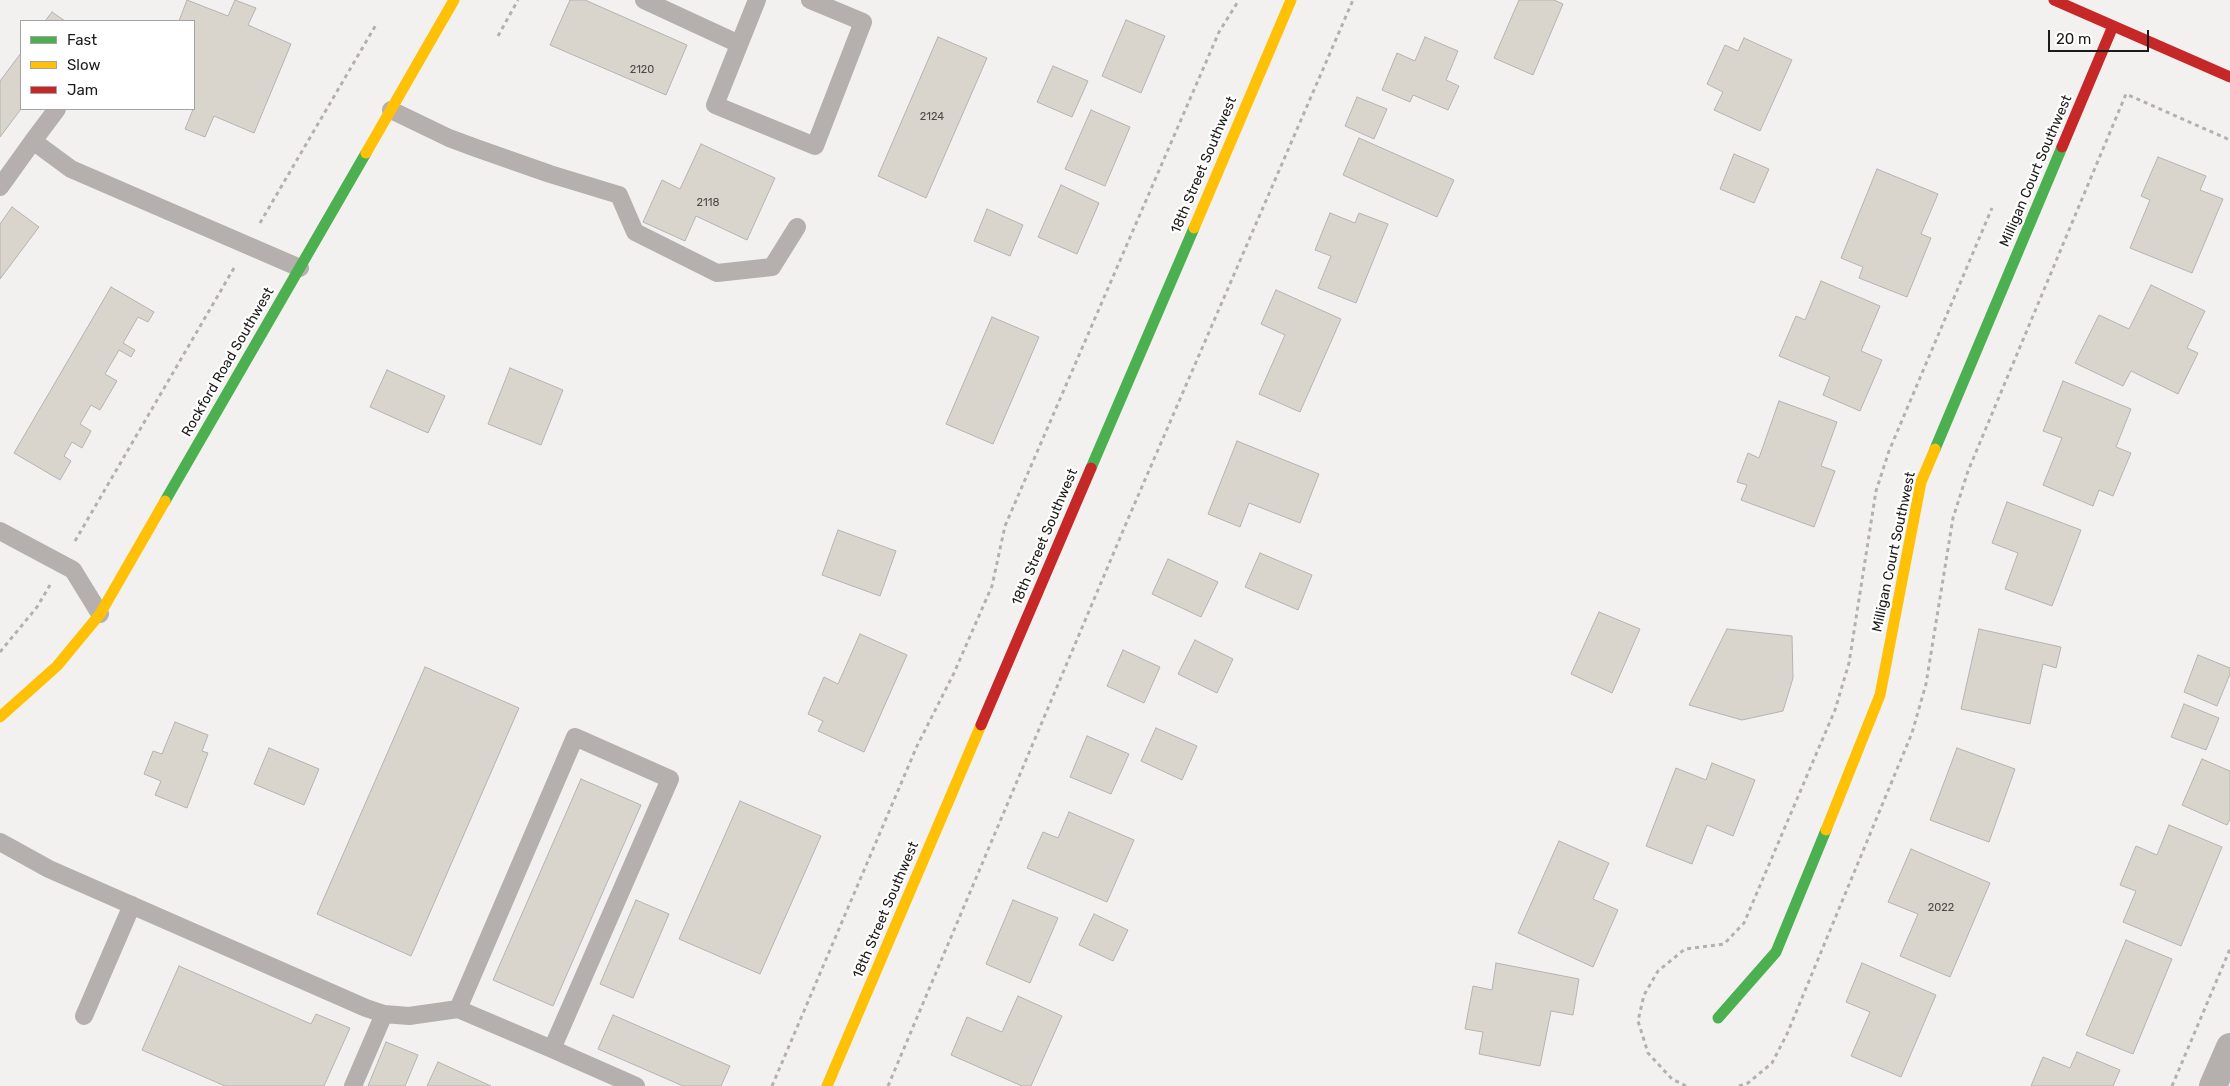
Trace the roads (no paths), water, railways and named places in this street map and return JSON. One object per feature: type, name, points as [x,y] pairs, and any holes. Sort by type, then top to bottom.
[{"type":"street","name":"Rockford Road Southwest","points":[[0,716],[57,666],[100,614],[454,0]]},
{"type":"street","name":"18th Street Southwest","points":[[827,1086],[1291,0]]},
{"type":"street","points":[[2054,0],[2230,77]]},
{"type":"street","name":"Milligan Court Southwest","points":[[1718,1018],[1776,952],[1880,695],[1921,482],[2113,26]]},
{"type":"street","points":[[2214,1086],[2230,1047]]},
{"type":"lane","points":[[644,0],[739,44]]},
{"type":"lane","points":[[756,0],[716,105],[815,146],[863,22],[810,0]]},
{"type":"lane","points":[[0,187],[56,110]]},
{"type":"lane","points":[[391,110],[449,138],[550,174],[619,195],[636,232],[717,273],[772,267],[797,226]]},
{"type":"lane","points":[[33,142],[71,169],[300,268]]},
{"type":"lane","points":[[0,531],[73,570],[100,614]]},
{"type":"lane","points":[[458,1009],[574,737],[670,779],[552,1049]]},
{"type":"lane","points":[[0,842],[49,868],[366,1008],[384,1014],[409,1016],[458,1009],[636,1086]]},
{"type":"lane","points":[[84,1016],[132,905]]},
{"type":"lane","points":[[353,1086],[384,1014]]}]
